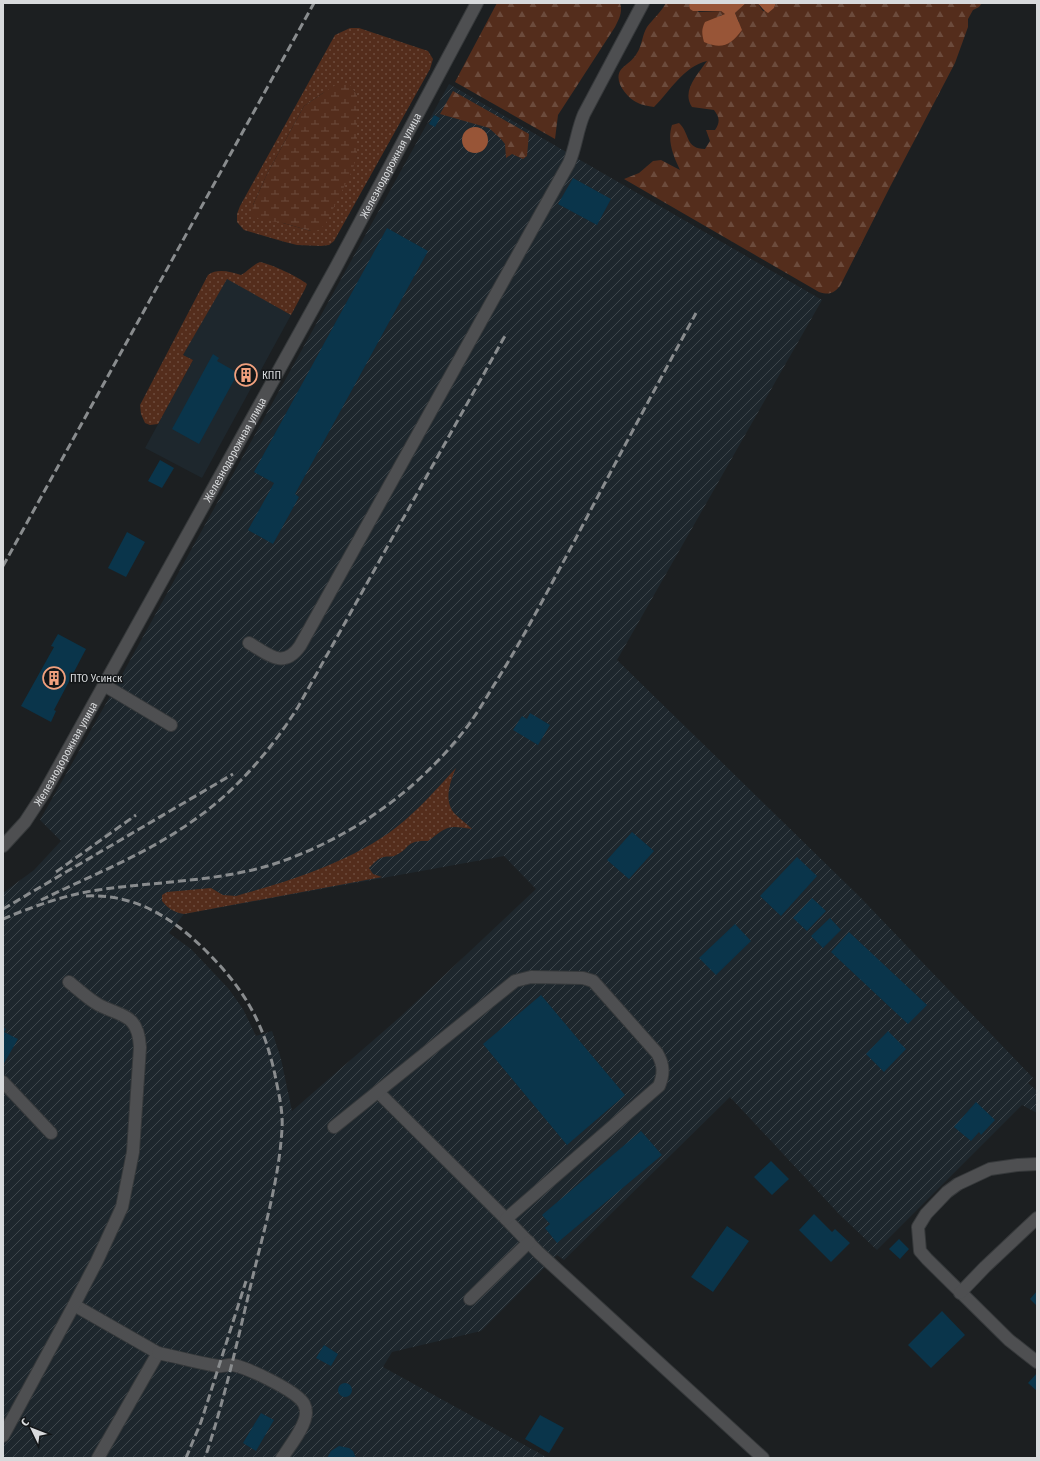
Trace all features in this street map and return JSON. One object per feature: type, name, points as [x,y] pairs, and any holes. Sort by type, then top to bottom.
[{"type":"street","name":"Железнодорожная улица","points":[[3,846],[25,822],[44,793],[335,269],[477,3]]},
{"type":"street","points":[[249,643],[275,658],[283,659],[295,653],[300,646],[569,162],[575,149],[578,128],[584,114],[643,3]]},
{"type":"street","points":[[104,686],[171,725]]},
{"type":"street","points":[[334,1127],[515,981],[531,977],[583,978],[593,982],[657,1053],[661,1060],[663,1069],[659,1086],[506,1219]]},
{"type":"street","points":[[3,1436],[97,1261],[122,1207],[133,1152],[140,1047],[136,1026],[130,1019],[98,1004],[69,982]]},
{"type":"street","points":[[3,1082],[51,1133]]},
{"type":"street","points":[[378,1092],[529,1242],[762,1458]]},
{"type":"street","points":[[1037,1164],[990,1169],[958,1184],[947,1192],[926,1214],[918,1227],[920,1251],[927,1259],[1009,1340],[1037,1362]]},
{"type":"street","points":[[960,1293],[1037,1218]]},
{"type":"street","points":[[470,1299],[529,1242]]},
{"type":"street","points":[[74,1305],[158,1353],[220,1366],[231,1365],[244,1368],[269,1379],[299,1398],[305,1404],[306,1414],[303,1424],[282,1458]]},
{"type":"street","points":[[98,1458],[158,1353]]},
{"type":"shaded area","points":[[690,3],[746,3],[735,13],[742,30],[726,45],[716,46],[704,42],[702,32],[705,22],[725,14],[721,11],[693,11],[690,9]]},
{"type":"shaded area","points":[[756,3],[776,3],[774,8],[768,13]]},
{"type":"shaded area","points":[[449,84],[822,300],[617,660],[861,898],[1033,1078],[1028,1083],[1037,1091],[1037,1113],[1022,1105],[877,1250],[839,1214],[730,1097],[564,1260],[557,1255],[481,1331],[392,1352],[383,1367],[548,1458],[3,1458],[3,893],[34,870],[61,841],[40,820]],"holes":[[[504,856],[536,889],[400,1017],[292,1111],[281,1059],[272,1031],[256,1036],[243,1009],[228,988],[191,949],[169,933],[184,914]]]},
{"type":"shaded area","points":[[475,127],[484,131],[488,140],[484,149],[475,153],[466,149],[462,140],[466,131]]},
{"type":"shaded area","points":[[227,278],[291,315],[202,478],[145,448],[193,360],[183,355]]},
{"type":"green space","points":[[497,3],[620,3],[621,12],[615,27],[558,115],[555,139],[455,82]]},
{"type":"green space","points":[[666,3],[690,3],[689,6],[699,12],[721,11],[726,14],[719,16],[739,22],[735,13],[746,3],[758,4],[763,11],[774,8],[776,3],[982,3],[979,7],[973,10],[968,19],[968,27],[955,63],[840,286],[835,291],[828,294],[819,292],[624,179],[639,173],[653,161],[661,160],[680,170],[670,142],[672,125],[679,123],[694,146],[705,149],[710,141],[706,130],[715,130],[718,125],[718,118],[714,110],[692,107],[689,101],[688,95],[692,83],[707,61],[691,68],[684,74],[654,107],[640,104],[632,100],[622,89],[619,80],[620,71],[635,56],[639,50],[647,27]]},
{"type":"green space","points":[[350,28],[359,28],[428,51],[433,59],[430,69],[334,241],[329,245],[321,246],[297,245],[244,230],[237,222],[237,214],[240,206],[335,35]],"holes":[[[349,85],[357,95],[357,156],[311,231],[283,223],[253,205],[267,174],[304,106],[323,93]]]},
{"type":"green space","points":[[344,82],[350,85],[357,95],[357,156],[352,171],[326,223],[319,230],[311,231],[283,223],[259,219],[252,214],[253,205],[267,174],[304,106],[337,84]]},
{"type":"green space","points":[[453,91],[529,134],[527,156],[523,159],[512,154],[506,158],[505,144],[489,128],[440,114]]},
{"type":"green space","points":[[260,262],[285,271],[307,284],[291,315],[227,279],[183,355],[193,360],[158,424],[150,425],[145,423],[141,414],[140,405],[208,275],[220,271],[241,275]]},
{"type":"green space","points":[[456,768],[450,785],[448,797],[449,803],[455,814],[472,829],[457,827],[448,828],[428,841],[411,843],[394,856],[385,857],[376,861],[369,868],[373,874],[382,877],[184,914],[172,910],[162,901],[162,895],[167,892],[211,888],[223,895],[236,896],[287,881],[330,865],[370,845],[388,834],[418,808]]},
{"type":"building","points":[[434,115],[440,118],[435,127],[429,124]]},
{"type":"building","points":[[573,178],[611,199],[597,225],[558,204]]},
{"type":"building","points":[[387,228],[428,251],[295,494],[299,497],[273,544],[248,530],[274,483],[254,472]]},
{"type":"building","points":[[213,354],[219,358],[217,361],[238,373],[199,444],[172,429]]},
{"type":"building","name":"КПП","points":[[241,368],[254,375],[251,381],[238,374]]},
{"type":"building","points":[[160,460],[174,468],[162,488],[148,481]]},
{"type":"building","points":[[127,532],[145,542],[126,577],[108,568]]},
{"type":"building","name":"ПТО Усинск","points":[[58,634],[86,649],[54,710],[56,711],[51,722],[21,706],[54,647],[51,646]]},
{"type":"building","points":[[530,713],[550,725],[538,745],[513,730],[522,716],[527,719]]},
{"type":"building","points":[[632,832],[654,851],[629,879],[607,860]]},
{"type":"building","points":[[797,857],[817,876],[781,916],[760,896]]},
{"type":"building","points":[[812,898],[826,911],[807,931],[793,918]]},
{"type":"building","points":[[830,918],[841,930],[823,948],[811,936]]},
{"type":"building","points":[[735,924],[751,941],[716,975],[699,958]]},
{"type":"building","points":[[849,932],[927,1005],[908,1024],[831,952]]},
{"type":"building","points":[[541,995],[625,1095],[567,1145],[483,1044]]},
{"type":"building","points":[[3,1027],[6,1029],[4,1032],[18,1039],[3,1065]]},
{"type":"building","points":[[888,1031],[906,1049],[884,1072],[866,1054]]},
{"type":"building","points":[[976,1102],[995,1120],[981,1135],[979,1132],[971,1141],[954,1127]]},
{"type":"building","points":[[641,1131],[662,1155],[557,1243],[545,1228],[550,1224],[542,1215]]},
{"type":"building","points":[[771,1161],[789,1179],[772,1195],[754,1177]]},
{"type":"building","points":[[814,1214],[832,1232],[835,1229],[850,1243],[831,1262],[799,1230]]},
{"type":"building","points":[[727,1226],[749,1241],[713,1292],[691,1277]]},
{"type":"building","points":[[899,1239],[909,1249],[900,1259],[889,1249]]},
{"type":"building","points":[[1037,1291],[1037,1306],[1030,1299]]},
{"type":"building","points":[[942,1311],[965,1335],[931,1368],[908,1345]]},
{"type":"building","points":[[324,1345],[338,1354],[331,1366],[316,1358]]},
{"type":"building","points":[[1037,1373],[1037,1391],[1028,1383]]},
{"type":"building","points":[[345,1383],[350,1385],[352,1390],[350,1395],[345,1397],[340,1395],[338,1390],[340,1385]]},
{"type":"building","points":[[261,1413],[274,1420],[256,1451],[243,1443]]},
{"type":"building","points":[[540,1415],[564,1428],[549,1453],[525,1439]]},
{"type":"building","points":[[339,1446],[349,1448],[353,1451],[356,1458],[327,1458],[331,1451]]},
{"type":"railway","points":[[3,566],[314,3]]},
{"type":"railway","points":[[3,919],[25,910],[86,892],[236,874],[280,862],[329,841],[353,828],[397,798],[417,781],[436,763],[465,729],[505,668],[696,313]]},
{"type":"railway","points":[[41,900],[138,854],[176,832],[209,809],[252,769],[288,723],[298,707],[506,334]]},
{"type":"railway","points":[[3,909],[233,774]]},
{"type":"railway","points":[[56,872],[136,815]]},
{"type":"railway","points":[[86,896],[103,896],[120,899],[150,909],[178,926],[203,948],[231,979],[252,1010],[267,1045],[277,1085],[282,1123],[278,1168],[230,1372],[205,1458]]},
{"type":"railway","points":[[186,1458],[201,1422],[246,1281]]},
{"type":"place","name":"КПП","points":[[246,375]]},
{"type":"place","name":"ПТО Усинск","points":[[54,678]]}]
